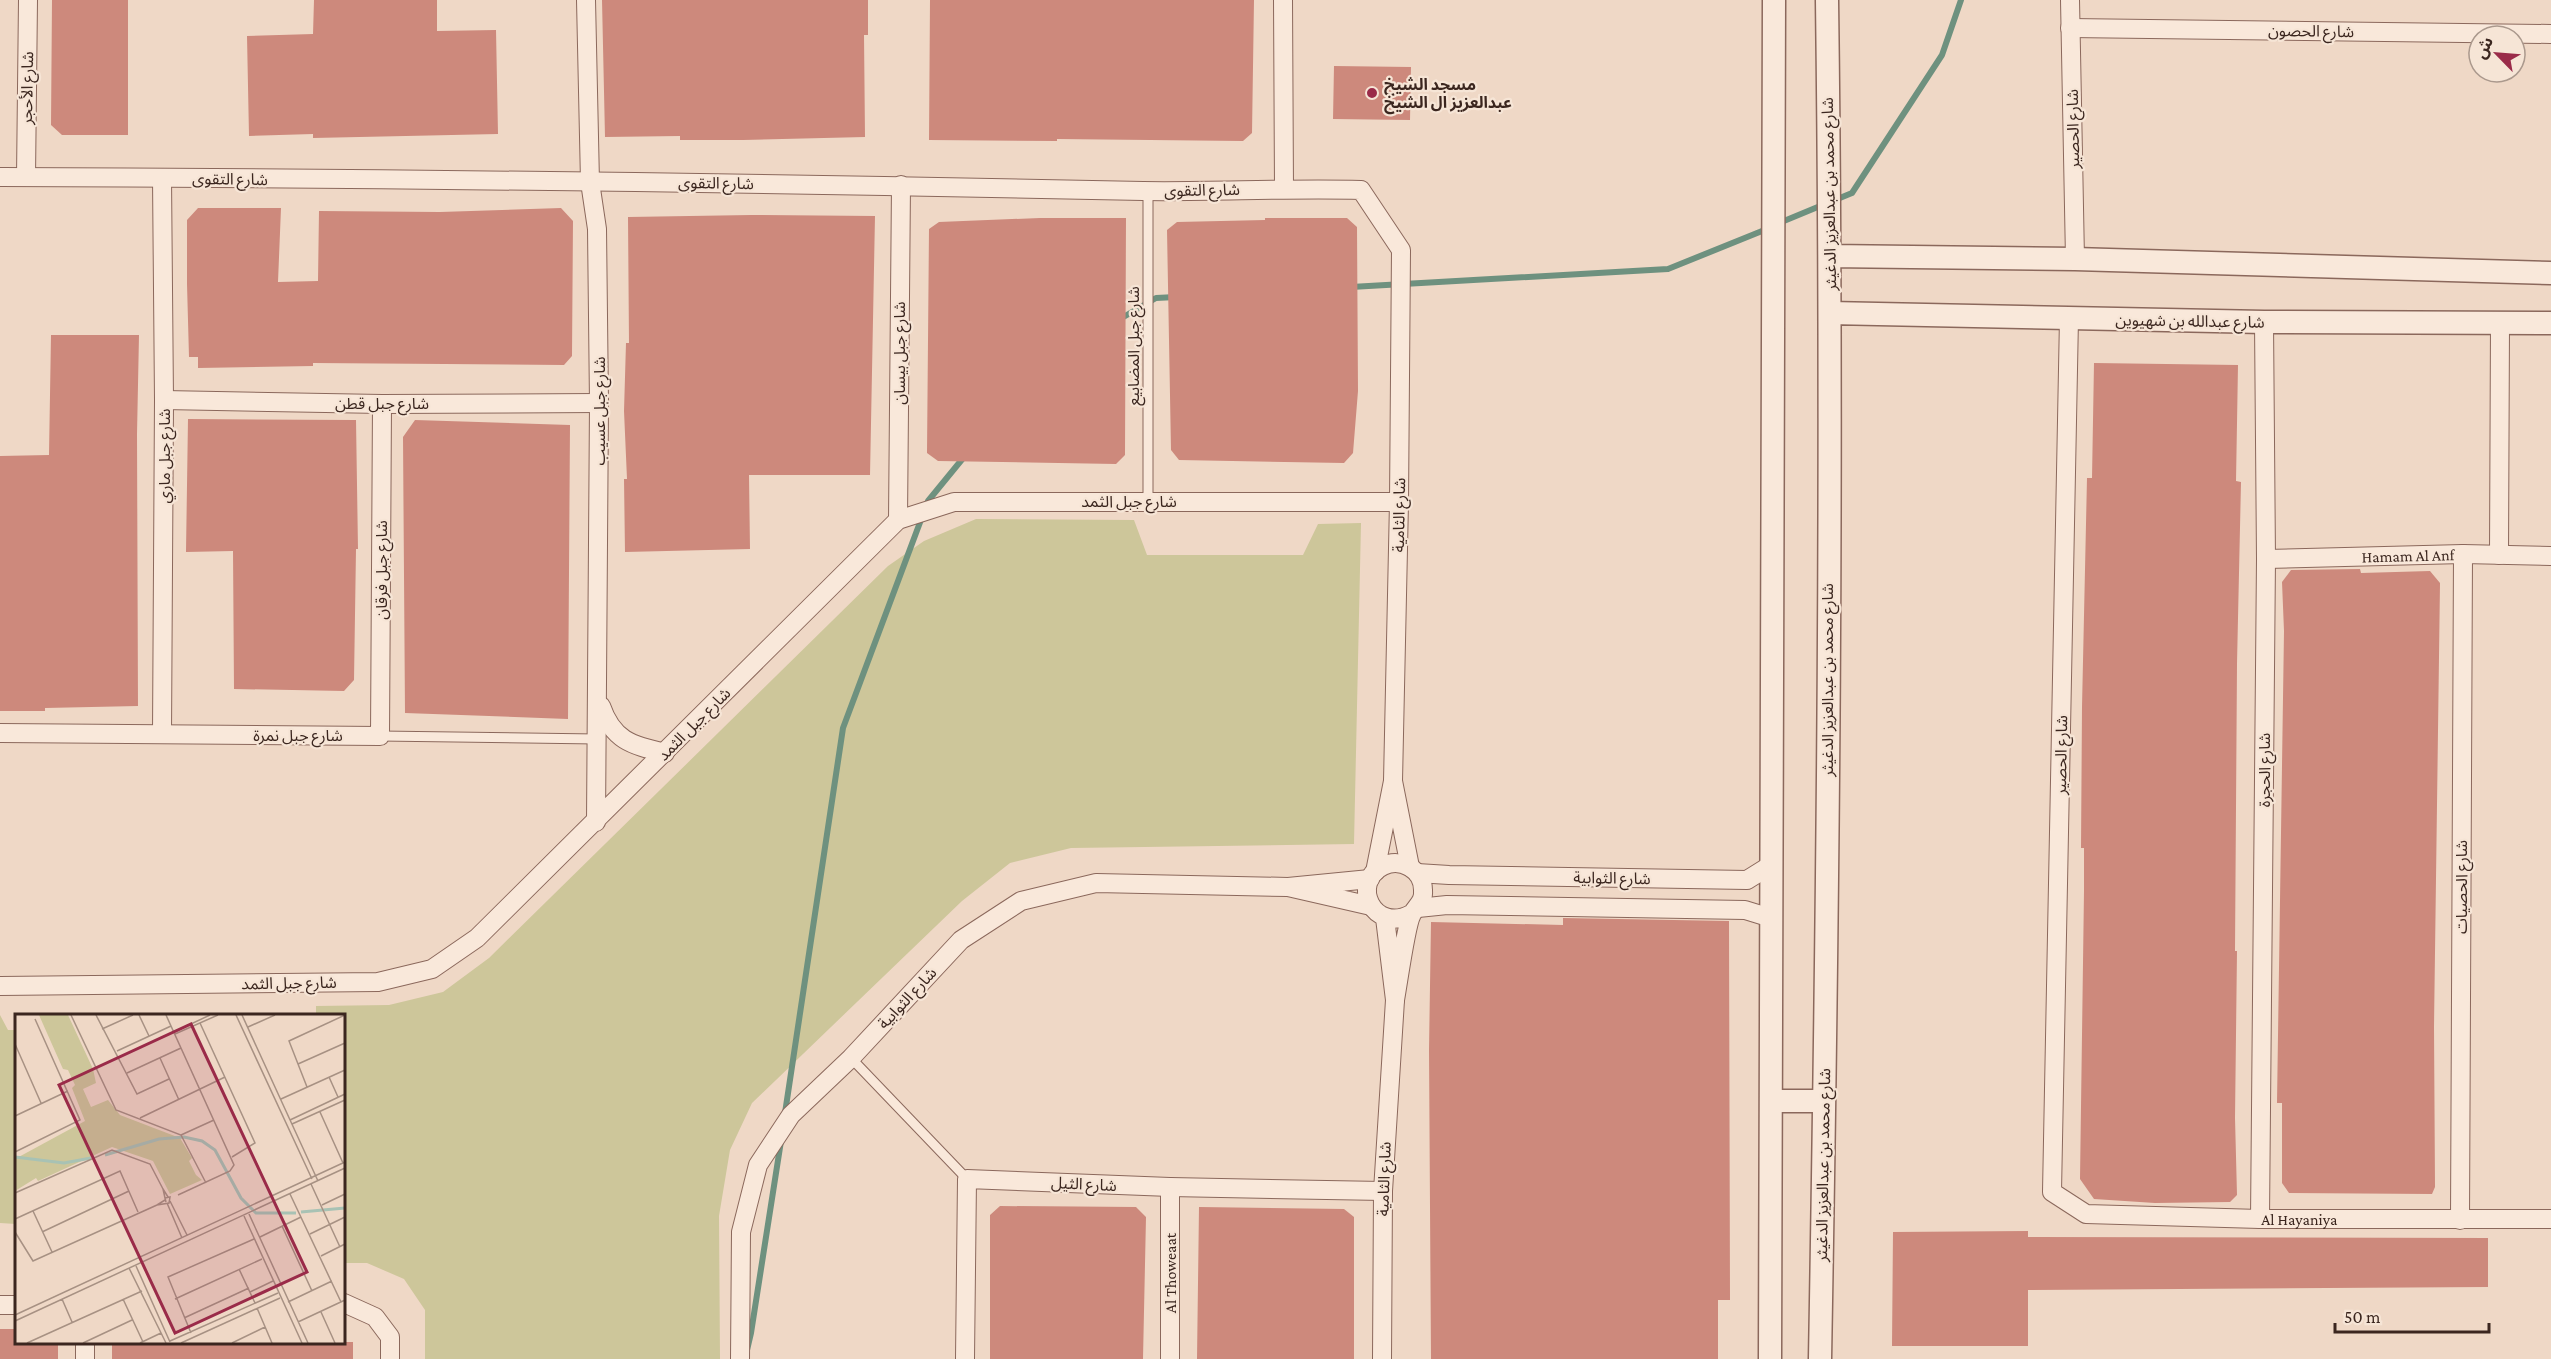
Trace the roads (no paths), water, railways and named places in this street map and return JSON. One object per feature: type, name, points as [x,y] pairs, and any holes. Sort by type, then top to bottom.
[{"type":"street","name":"شارع الأحجر","points":[[26,177],[28,0]]},
{"type":"street","name":"شارع جبل عسيب","points":[[586,0],[590,182],[597,229],[599,403],[596,822]]},
{"type":"street","points":[[1283,0],[1284,188]]},
{"type":"street","points":[[1770,1359],[1774,0]]},
{"type":"street","name":"شارع محمد بن عبدالعزيز الدغيثر","points":[[1820,1359],[1830,312],[1827,0]]},
{"type":"street","name":"شارع الحصير","points":[[2070,0],[2075,259]]},
{"type":"street","name":"شارع الحصون","points":[[2070,28],[2551,34]]},
{"type":"street","name":"شارع التقوى","points":[[0,177],[900,185],[1148,191],[1284,188],[1361,190],[1401,250]]},
{"type":"street","name":"شارع جبل ماري","points":[[162,178],[164,400],[162,734]]},
{"type":"street","name":"شارع جبل بيسان","points":[[898,520],[900,185]]},
{"type":"street","name":"شارع الثامية","points":[[1393,781],[1400,502],[1401,250]]},
{"type":"street","points":[[1830,256],[2075,259],[2551,273]]},
{"type":"street","name":"شارع عبدالله بن شهيوين","points":[[1830,312],[2264,322],[2551,323]]},
{"type":"street","name":"شارع الحصير","points":[[2052,1192],[2070,318]]},
{"type":"street","name":"شارع الحجرة","points":[[2260,1219],[2266,559],[2264,322]]},
{"type":"street","points":[[2499,555],[2500,323]]},
{"type":"street","name":"شارع جبل قطن","points":[[164,400],[382,404],[599,403]]},
{"type":"street","name":"شارع جبل فرقان","points":[[380,736],[382,404]]},
{"type":"street","name":"شارع جبل الثمد","points":[[0,986],[378,982],[432,969],[477,938],[898,520],[954,502],[1400,502]]},
{"type":"street","name":"Hamam Al Anf","points":[[2266,559],[2463,554],[2551,556]]},
{"type":"street","name":"شارع الحصيات","points":[[2460,1220],[2463,554]]},
{"type":"street","points":[[598,699],[607,724],[632,745],[665,753]]},
{"type":"street","name":"شارع جبل نمرة","points":[[0,733],[380,736]]},
{"type":"street","points":[[1393,781],[1413,870],[1422,881],[1424,890],[1415,911],[1395,1000]]},
{"type":"street","points":[[1393,781],[1373,875],[1367,888],[1378,912],[1395,1000]]},
{"type":"street","points":[[1288,887],[1373,875],[1391,863],[1413,870]]},
{"type":"street","name":"شارع الثوابية","points":[[1413,870],[1449,875],[1747,880],[1771,865]]},
{"type":"street","name":"شارع الثوابية","points":[[740,1359],[741,1232],[758,1165],[791,1114],[851,1058],[961,940],[1021,901],[1096,883],[1288,887]]},
{"type":"street","points":[[1288,887],[1403,919],[1415,911]]},
{"type":"street","name":"شارع الثوابية","points":[[1415,911],[1447,905],[1745,910],[1771,918]]},
{"type":"street","name":"شارع الثامية","points":[[1382,1359],[1383,1191],[1395,1000]]},
{"type":"street","points":[[1771,1101],[1824,1101]]},
{"type":"street","points":[[965,1359],[967,1179]]},
{"type":"street","name":"شارع الثيل","points":[[967,1179],[1170,1187],[1383,1191]]},
{"type":"street","name":"Al Thoweaat","points":[[1170,1187],[1170,1359]]},
{"type":"street","name":"Al Hayaniya","points":[[2052,1192],[2086,1214],[2260,1219],[2551,1219]]},
{"type":"street","points":[[345,1304],[348,1303],[375,1317],[390,1337],[390,1359]]},
{"type":"lane","name":"شارع جبل المضابيع","points":[[1148,191],[1148,501]]},
{"type":"lane","name":"شارع جبل نمرة","points":[[380,736],[597,739]]},
{"type":"lane","points":[[851,1058],[967,1179]]},
{"type":"waterway","points":[[1835,200],[1852,193],[1942,55],[1961,0]]},
{"type":"waterway","points":[[1779,223],[1825,204]]},
{"type":"waterway","points":[[1351,287],[1668,269],[1767,229]]},
{"type":"waterway","points":[[1120,319],[1156,298],[1176,297]]},
{"type":"waterway","points":[[785,1113],[843,728],[928,501],[964,457]]},
{"type":"waterway","points":[[747,1350],[781,1141]]},
{"type":"place","name":"مسجد الشيخ عبدالعزيز ال الشيخ","points":[[1372,93]]}]
